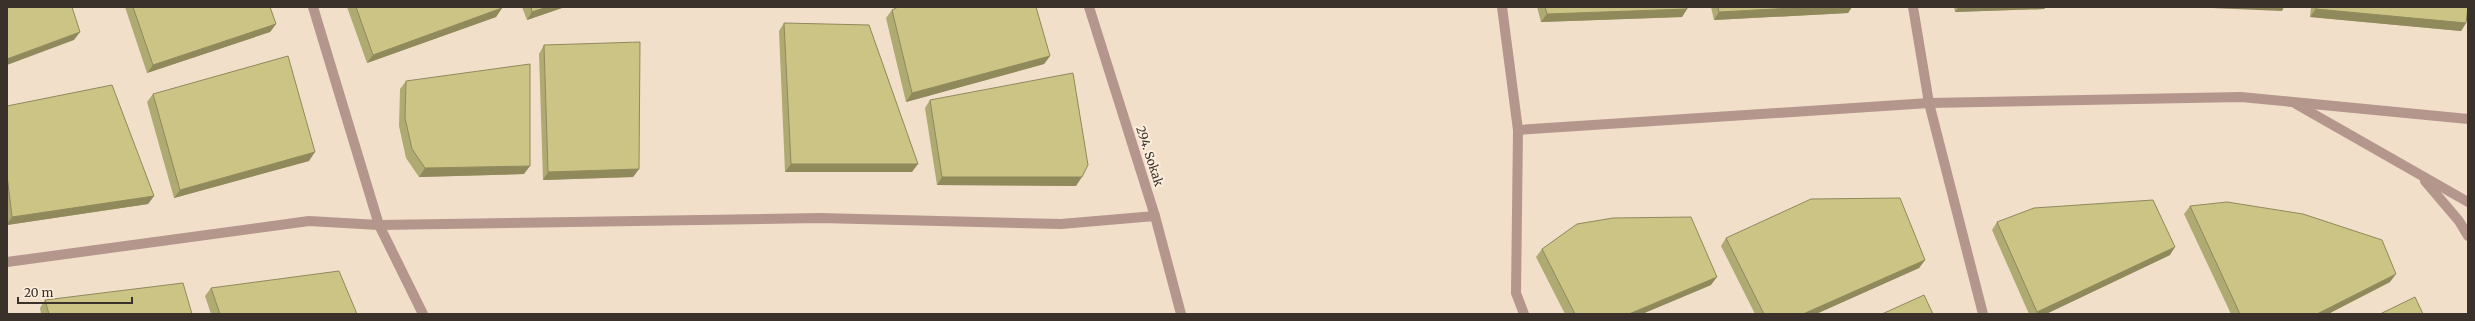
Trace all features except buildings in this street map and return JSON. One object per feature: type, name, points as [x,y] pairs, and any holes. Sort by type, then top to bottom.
[{"type":"street","points":[[313,7],[379,225],[423,314]]},
{"type":"street","name":"294. Sokak","points":[[1089,7],[1155,216],[1181,314]]},
{"type":"street","points":[[1502,7],[1518,130],[1516,293],[1524,314]]},
{"type":"street","points":[[1913,7],[1929,103],[1983,314]]},
{"type":"street","points":[[1518,130],[1929,103],[2242,97],[2468,119]]},
{"type":"street","points":[[2292,102],[2468,202]]},
{"type":"street","points":[[2420,175],[2459,221],[2468,236]]},
{"type":"street","points":[[7,262],[309,221],[379,225],[812,218],[1061,224],[1155,216]]}]
